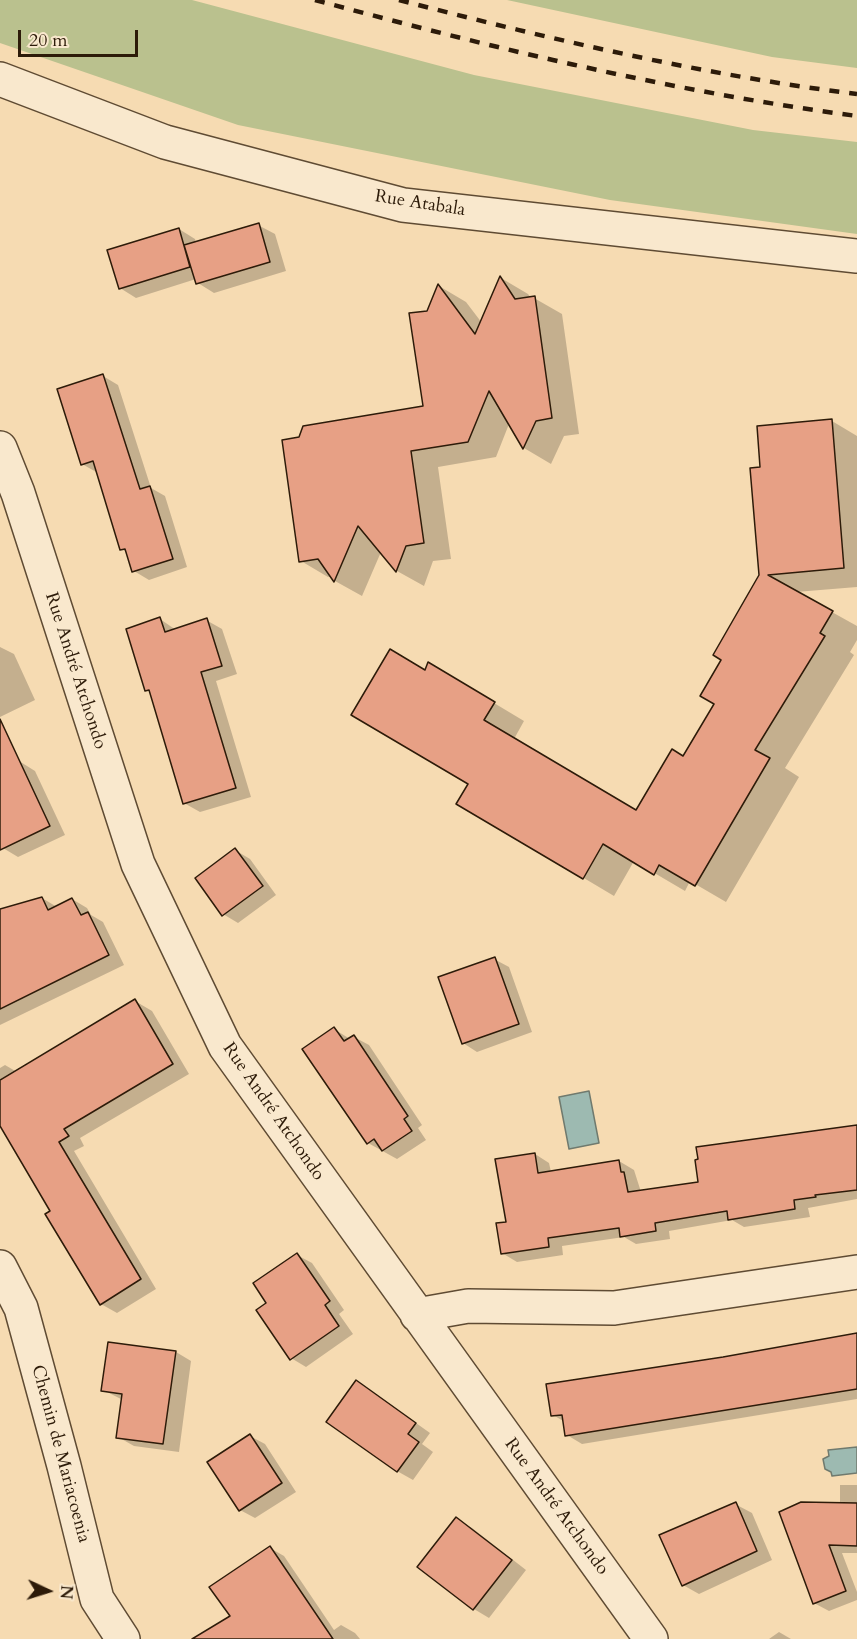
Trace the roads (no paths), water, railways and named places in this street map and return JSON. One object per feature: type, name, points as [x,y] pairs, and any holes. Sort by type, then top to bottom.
[{"type":"street","name":"Rue Atabala","points":[[0,79],[165,142],[403,205],[857,256]]},
{"type":"street","name":"Rue André Atchondo","points":[[0,448],[18,493],[138,864],[225,1046],[651,1639]]},
{"type":"street","name":"Chemin de Mariacoenia","points":[[0,1267],[21,1308],[97,1599],[123,1639]]},
{"type":"street","points":[[417,1315],[468,1306],[614,1308],[857,1272]]},
{"type":"water","points":[[589,1091],[599,1143],[569,1149],[559,1097]]},
{"type":"water","points":[[857,1447],[857,1473],[832,1476],[831,1472],[825,1469],[823,1459],[829,1456],[828,1450]]},
{"type":"railway","points":[[315,0],[584,67],[720,94],[857,116]]},
{"type":"railway","points":[[399,0],[684,66],[857,94]]}]
